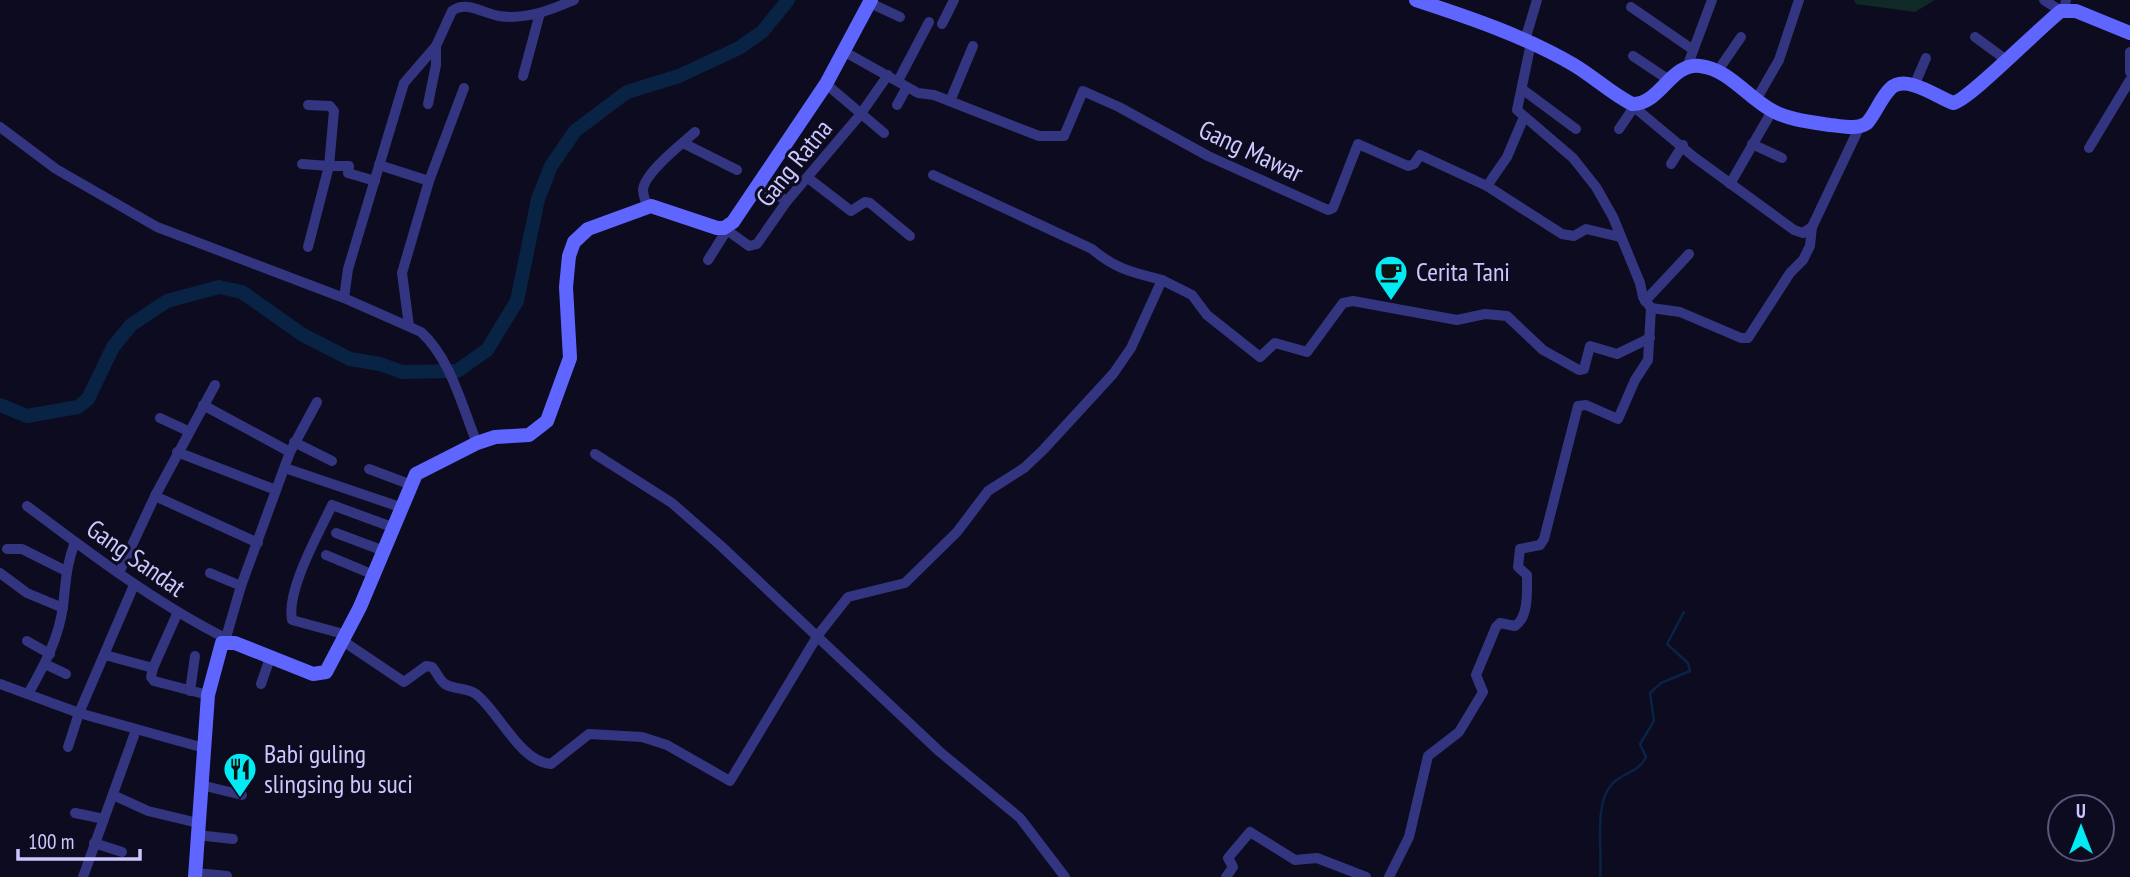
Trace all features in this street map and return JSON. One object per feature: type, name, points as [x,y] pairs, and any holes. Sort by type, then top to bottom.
[{"type":"street","points":[[344,298],[348,269],[404,83],[436,46],[449,16],[456,8],[467,7],[499,16],[540,13],[574,0]]},
{"type":"street","points":[[942,24],[954,0]]},
{"type":"street","points":[[1416,0],[1488,24],[1573,64],[1635,106],[1730,184],[1794,230],[1803,233],[1812,227]]},
{"type":"street","points":[[1389,877],[1409,836],[1428,756],[1459,732],[1483,692],[1476,675],[1496,627],[1500,623],[1518,626],[1520,623],[1527,601],[1527,572],[1518,567],[1520,549],[1540,545],[1544,539],[1576,410],[1581,404],[1614,419],[1622,416],[1635,380],[1647,360],[1650,338],[1648,305],[1603,198],[1581,167],[1524,117],[1517,107],[1537,0]]},
{"type":"street","points":[[1687,67],[1712,0]]},
{"type":"street","points":[[1756,100],[1779,60],[1799,0]]},
{"type":"street","points":[[2044,0],[2130,33]]},
{"type":"street","points":[[708,260],[725,229],[737,217],[826,84],[870,2],[900,17]]},
{"type":"street","points":[[1631,7],[1692,49]]},
{"type":"street","points":[[1648,305],[1680,312],[1746,339],[1790,273],[1803,260],[1810,246],[1812,227],[1860,126],[1870,118],[1890,89],[1900,84],[1914,86],[1951,102],[1958,102],[1969,96],[2005,59],[2064,7]]},
{"type":"street","points":[[523,76],[540,13]]},
{"type":"street","points":[[897,105],[902,84],[929,22]]},
{"type":"street","points":[[1717,72],[1741,37]]},
{"type":"street","points":[[1975,37],[2005,59]]},
{"type":"street","points":[[428,104],[436,65],[436,46]]},
{"type":"street","points":[[950,101],[973,46]]},
{"type":"street","name":"Gang Mawar","points":[[845,52],[902,84],[1039,136],[1064,136],[1083,91],[1119,107],[1208,156],[1328,210],[1333,208],[1358,144],[1408,166],[1414,164],[1418,156],[1424,156],[1487,186],[1562,234],[1574,236],[1586,229],[1620,237]]},
{"type":"street","points":[[2130,52],[2130,72]]},
{"type":"street","points":[[1633,56],[1669,80]]},
{"type":"street","points":[[1914,86],[1926,58]]},
{"type":"street","points":[[1619,129],[1635,106],[1644,102],[1669,80],[1687,67],[1702,66],[1717,72],[1772,111],[1806,121],[1860,126]]},
{"type":"street","name":"Gang Ratna","points":[[725,229],[753,247],[786,201],[860,115],[888,75]]},
{"type":"street","points":[[2089,148],[2130,80]]},
{"type":"street","points":[[826,84],[884,133]]},
{"type":"street","points":[[409,326],[401,279],[429,181],[464,88]]},
{"type":"street","points":[[1522,89],[1576,129]]},
{"type":"street","points":[[307,105],[330,106],[334,111],[329,166],[308,247]]},
{"type":"street","points":[[1730,184],[1772,111]]},
{"type":"street","points":[[1487,186],[1507,158],[1524,117]]},
{"type":"street","points":[[0,127],[56,169],[177,237],[344,298],[421,332],[438,352],[477,443]]},
{"type":"street","points":[[648,206],[643,189],[646,182],[695,132]]},
{"type":"street","points":[[683,143],[737,170]]},
{"type":"street","points":[[1752,144],[1782,158]]},
{"type":"street","points":[[1671,164],[1683,145]]},
{"type":"street","points":[[302,164],[349,166],[348,173],[375,181]]},
{"type":"street","points":[[379,165],[429,181]]},
{"type":"street","points":[[933,175],[1092,249],[1110,264],[1128,273],[1162,280],[1192,295],[1207,314],[1260,357],[1275,343],[1307,352],[1343,303],[1353,301],[1457,320],[1485,314],[1507,316],[1542,350],[1579,370],[1584,369],[1590,346],[1617,354],[1650,338]]},
{"type":"street","points":[[808,177],[852,211],[865,202],[870,203],[910,236]]},
{"type":"street","points":[[758,184],[786,201]]},
{"type":"street","points":[[225,639],[270,658],[321,674],[330,667],[374,575],[409,484],[421,471],[477,443],[495,438],[529,435],[547,421],[567,374],[570,358],[566,274],[572,246],[593,226],[648,206],[663,208],[725,229]]},
{"type":"street","points":[[1648,305],[1689,254]]},
{"type":"street","points":[[392,527],[333,505],[301,575],[291,608],[292,620],[345,638],[404,682],[426,666],[432,667],[447,685],[474,692],[488,704],[518,745],[545,764],[551,764],[583,736],[589,734],[642,737],[667,744],[730,781],[818,635],[850,595],[891,589],[909,580],[957,532],[988,491],[1024,468],[1044,449],[1114,374],[1131,348],[1162,280]]},
{"type":"street","points":[[119,573],[177,452],[215,385]]},
{"type":"street","points":[[228,876],[196,875],[208,695],[217,658],[276,490],[292,447],[317,402]]},
{"type":"street","points":[[202,405],[292,447],[332,461]]},
{"type":"street","points":[[160,418],[188,431]]},
{"type":"street","points":[[177,452],[276,490]]},
{"type":"street","points":[[594,454],[672,503],[818,635],[940,752],[1020,818],[1065,877]]},
{"type":"street","points":[[285,468],[400,507]]},
{"type":"street","points":[[369,469],[409,484]]},
{"type":"street","points":[[155,496],[258,543]]},
{"type":"street","name":"Gang Sandat","points":[[27,506],[177,614],[225,639]]},
{"type":"street","points":[[336,533],[384,551]]},
{"type":"street","points":[[29,694],[48,659],[63,608],[64,570],[75,542]]},
{"type":"street","points":[[7,549],[22,549],[64,570]]},
{"type":"street","points":[[326,555],[374,575]]},
{"type":"street","points":[[0,573],[27,593],[63,608]]},
{"type":"street","points":[[210,573],[241,586]]},
{"type":"street","points":[[68,747],[79,713],[134,585]]},
{"type":"street","points":[[177,614],[153,668],[151,680],[208,695]]},
{"type":"street","points":[[27,641],[66,674]]},
{"type":"street","points":[[105,655],[153,668]]},
{"type":"street","points":[[190,691],[195,656]]},
{"type":"street","points":[[261,684],[270,658]]},
{"type":"street","points":[[0,684],[79,713],[204,748]]},
{"type":"street","points":[[83,877],[136,730]]},
{"type":"street","points":[[201,785],[242,795]]},
{"type":"street","points":[[113,795],[197,829],[233,839]]},
{"type":"street","points":[[75,813],[104,819]]},
{"type":"street","points":[[1226,877],[1233,867],[1228,858],[1250,832],[1295,860],[1317,858],[1366,877]]},
{"type":"street","points":[[94,843],[122,852]]},
{"type":"green space","points":[[1854,0],[1935,0],[1915,12],[1856,4]]},
{"type":"waterway","points":[[0,405],[27,416],[78,407],[88,399],[113,347],[131,325],[167,301],[219,287],[242,292],[303,335],[350,359],[380,364],[402,372],[457,371],[487,350],[517,301],[538,199],[551,166],[575,131],[627,92],[679,76],[739,48],[762,32],[788,0]]},
{"type":"waterway","points":[[1600,877],[1601,816],[1606,793],[1612,784],[1639,766],[1646,757],[1640,744],[1654,721],[1650,693],[1661,683],[1690,671],[1688,663],[1667,644],[1684,612]]},
{"type":"place","name":"Cerita Tani","points":[[1391,302]]},
{"type":"place","name":"Babi guling slingsing bu suci","points":[[240,799]]}]
